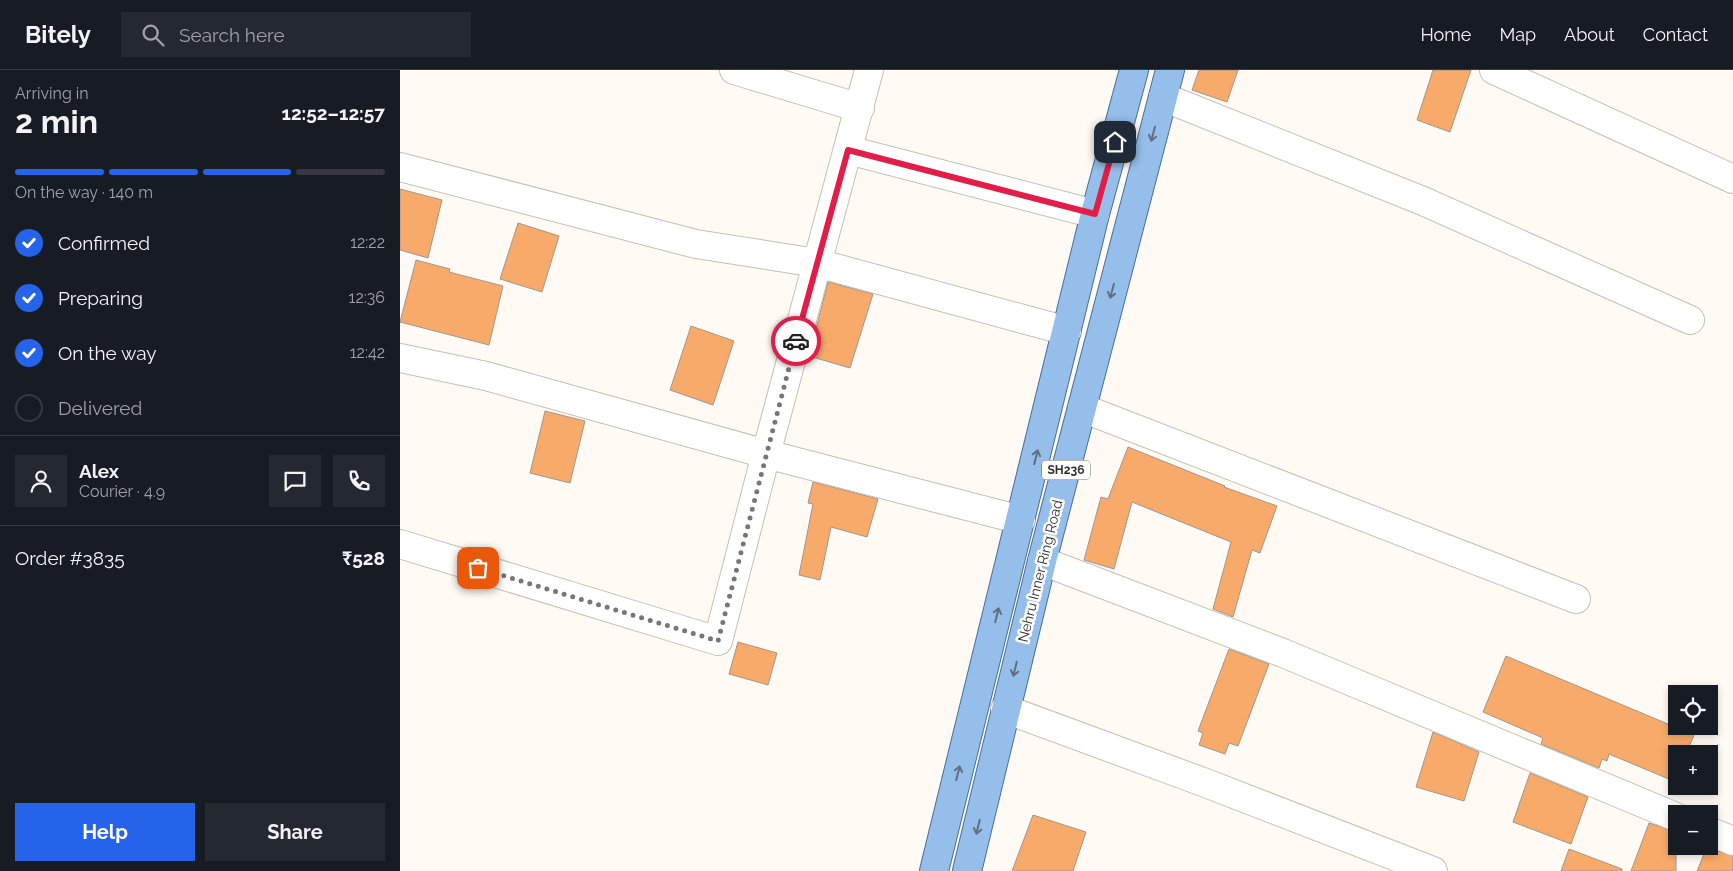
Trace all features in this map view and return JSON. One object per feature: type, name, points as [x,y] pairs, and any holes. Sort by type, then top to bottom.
[{"type":"main road","name":"SH236","points":[[934,871],[1095,214],[1134,70]]},
{"type":"main road","name":"Nehru Inner Ring Road","points":[[971,870],[1005,709],[1170,70]]},
{"type":"street","points":[[734,70],[860,108]]},
{"type":"street","points":[[400,544],[718,641],[869,70]]},
{"type":"street","points":[[1494,70],[1733,179]]},
{"type":"street","points":[[1163,97],[1423,201],[1690,320]]},
{"type":"street","points":[[848,150],[1095,214]]},
{"type":"street","points":[[400,167],[696,244],[817,263],[1067,331]]},
{"type":"street","points":[[400,358],[486,376],[766,454],[1020,520]]},
{"type":"street","points":[[1082,408],[1576,599]]},
{"type":"street","points":[[1042,561],[1283,653],[1668,814]]},
{"type":"street","points":[[1005,709],[1203,782],[1433,871]]},
{"type":"street","points":[[1718,835],[1733,841]]},
{"type":"building","points":[[1199,70],[1238,70],[1227,102],[1192,90]]},
{"type":"building","points":[[1433,70],[1471,70],[1450,132],[1417,120]]},
{"type":"building","points":[[400,189],[442,200],[428,258],[400,250]]},
{"type":"building","points":[[518,223],[559,236],[542,292],[500,279]]},
{"type":"building","points":[[416,260],[450,269],[449,272],[503,286],[489,345],[400,322]]},
{"type":"building","points":[[828,282],[873,294],[850,368],[809,356]]},
{"type":"building","points":[[691,326],[734,341],[713,405],[670,390]]},
{"type":"building","points":[[545,411],[585,421],[570,483],[530,473]]},
{"type":"building","points":[[1128,447],[1224,487],[1277,506],[1260,553],[1252,550],[1233,617],[1213,609],[1231,542],[1132,502],[1114,569],[1084,560],[1101,497],[1108,499]]},
{"type":"building","points":[[813,482],[878,499],[867,537],[831,527],[820,580],[799,575],[813,504],[808,503]]},
{"type":"building","points":[[738,642],[777,653],[768,685],[729,674]]},
{"type":"building","points":[[1229,649],[1269,664],[1238,746],[1229,743],[1225,754],[1199,745],[1203,733],[1198,731]]},
{"type":"building","points":[[1506,656],[1668,724],[1668,735],[1694,735],[1690,745],[1668,745],[1668,779],[1609,754],[1607,761],[1602,759],[1599,768],[1541,744],[1543,738],[1483,712]]},
{"type":"building","points":[[1433,732],[1479,752],[1464,801],[1416,787]]},
{"type":"building","points":[[1530,773],[1588,797],[1571,844],[1513,822]]},
{"type":"building","points":[[1033,815],[1086,832],[1073,871],[1012,871]]},
{"type":"building","points":[[1649,823],[1668,829],[1668,855],[1676,855],[1676,871],[1631,871]]},
{"type":"building","points":[[1569,849],[1622,869],[1622,871],[1561,871]]},
{"type":"building","points":[[1718,851],[1733,856],[1733,871],[1697,871],[1704,855],[1718,855]]},
{"type":"way so far","points":[[478,568],[718,641],[796,341]]},
{"type":"route","points":[[796,341],[848,150],[1095,214],[1115,142]]}]
